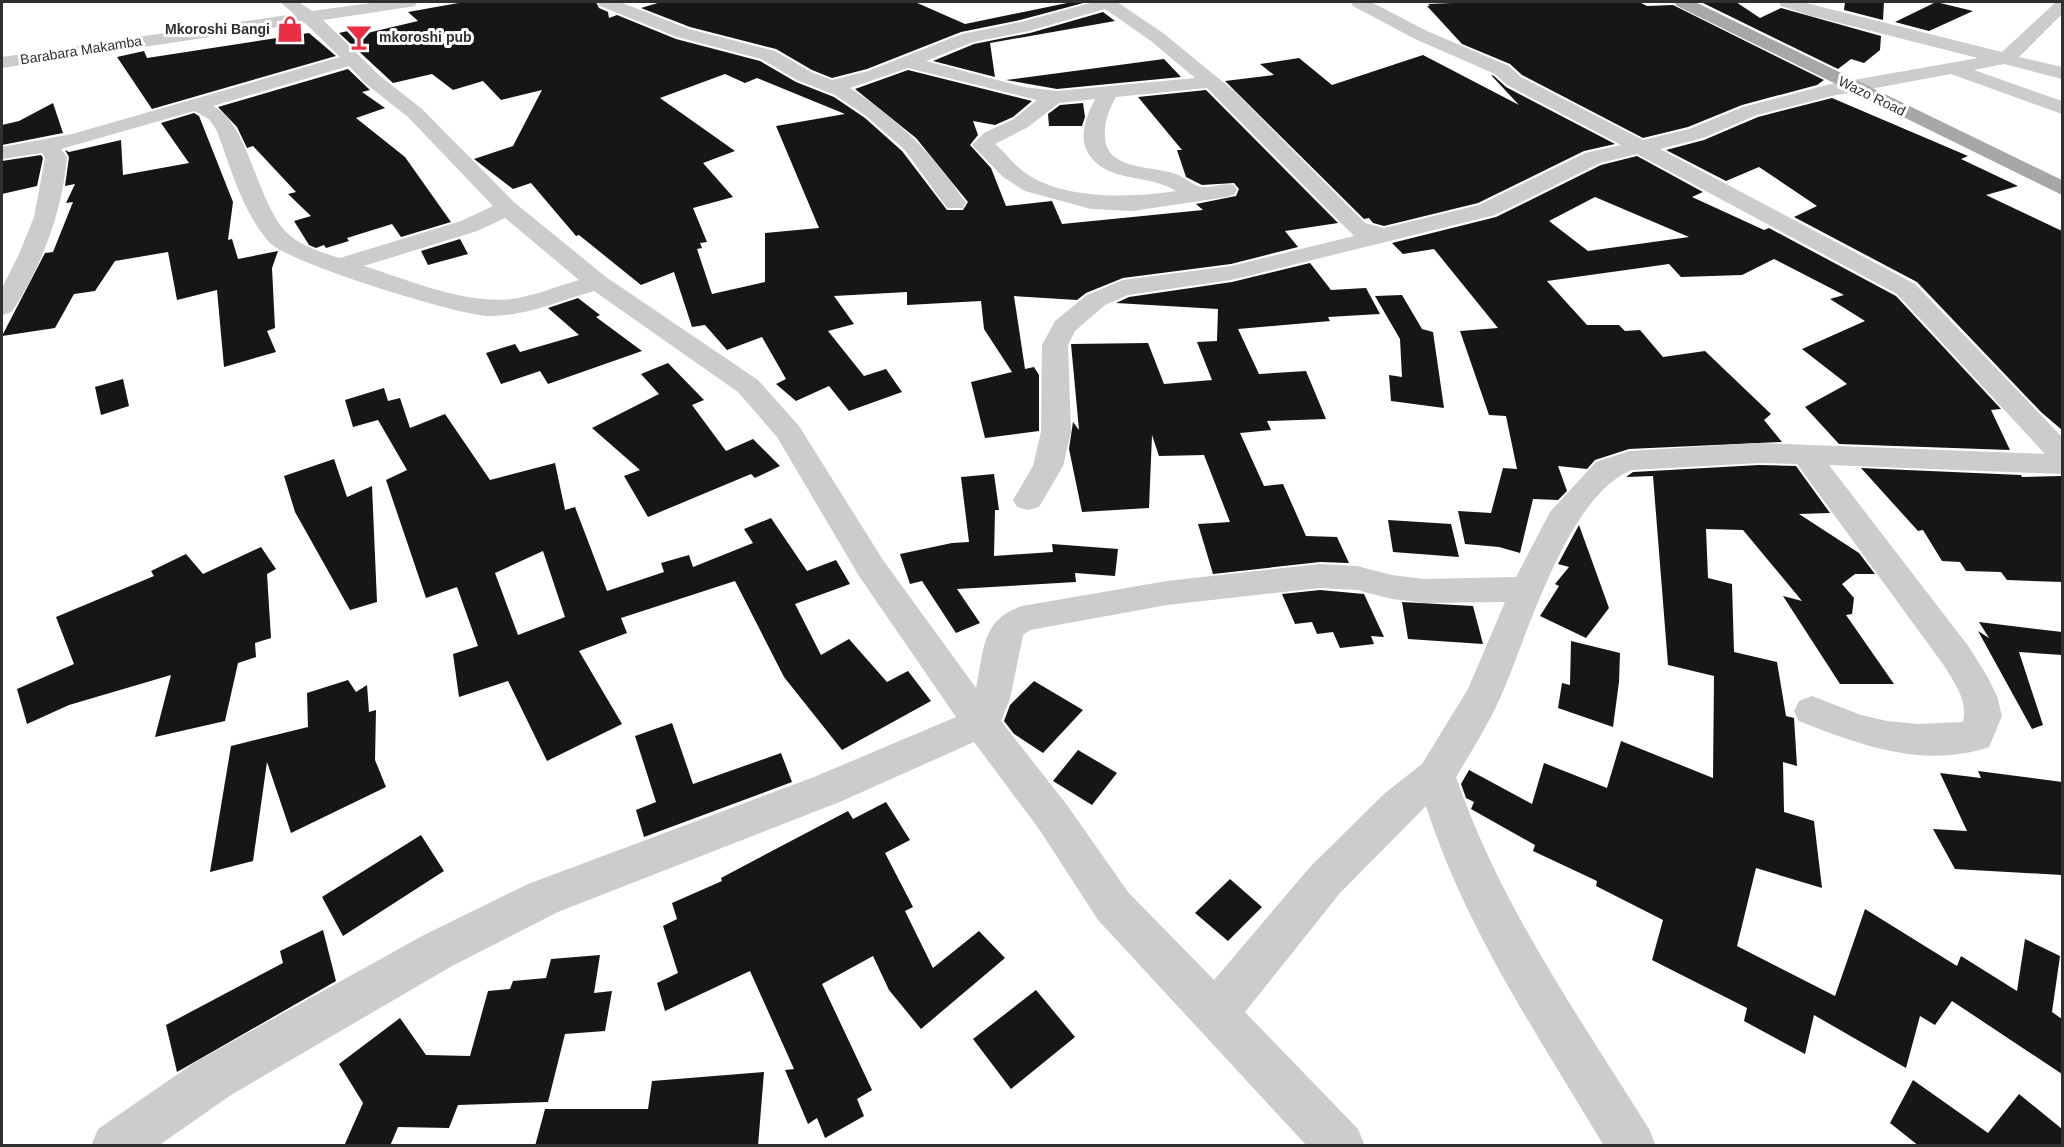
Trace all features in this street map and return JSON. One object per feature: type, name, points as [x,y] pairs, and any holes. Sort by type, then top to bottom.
[{"type":"main road","name":"Wazo Road","points":[[1683,2],[2062,188]]},
{"type":"street","name":"Barabara Makamba","points":[[2,62],[298,10],[410,2]]},
{"type":"street","points":[[606,2],[682,33],[768,55],[804,76],[830,87],[873,112],[911,145],[955,203]]},
{"type":"street","points":[[830,87],[875,75],[968,38],[1023,27],[1107,2],[1157,37],[1212,81],[1357,228],[1369,234],[1383,235]]},
{"type":"street","points":[[1359,2],[1421,35],[1502,70],[1514,81],[1644,147],[1906,289],[2062,454]]},
{"type":"street","points":[[1787,2],[1814,11],[2062,73]]},
{"type":"street","points":[[1028,500],[1048,466],[1056,432],[1055,345],[1064,327],[1096,300],[1123,288],[1188,281],[1231,273],[1487,210],[1593,158],[1696,134],[1750,111],[1950,67],[2007,58],[2034,35],[2062,4]]},
{"type":"street","points":[[298,10],[319,25],[373,80],[415,114],[507,207],[597,282],[748,386],[789,432],[871,568],[981,723],[1053,817],[1113,906],[1341,1146]]},
{"type":"street","points":[[2034,35],[2057,38]]},
{"type":"street","points":[[2,153],[47,146],[354,59]]},
{"type":"street","points":[[906,62],[1023,93],[1057,97]]},
{"type":"street","points":[[1950,67],[2062,108]]},
{"type":"street","points":[[1212,81],[1057,97],[1050,99],[1023,122],[993,136],[983,145],[1020,178],[1033,186],[1067,196],[1123,204],[1226,190]]},
{"type":"street","points":[[1110,92],[1097,116],[1093,135],[1100,156],[1111,165],[1131,172],[1177,182],[1195,194]]},
{"type":"street","points":[[197,105],[216,115],[227,131],[249,188],[263,217],[279,239],[336,267],[435,297],[486,308],[517,306],[597,282]]},
{"type":"street","points":[[2,308],[29,259],[45,223],[55,178],[56,157],[47,146]]},
{"type":"street","points":[[336,267],[469,226],[507,207]]},
{"type":"street","points":[[1215,1014],[1325,880],[1399,805],[1436,776],[1463,733],[1485,691],[1527,589],[1561,520],[1607,469],[1640,461],[1759,453],[2062,464]]},
{"type":"street","points":[[1805,454],[1957,657],[1979,693],[1985,712],[1984,725],[1976,736],[1954,740],[1862,731],[1812,711]]},
{"type":"street","points":[[115,1146],[214,1078],[437,951],[543,898],[828,789],[981,723],[992,699],[1006,631],[1022,619],[1167,593],[1320,576],[1357,578],[1392,587],[1424,591],[1527,589]]},
{"type":"street","points":[[1436,776],[1446,810],[1472,871],[1520,960],[1632,1146]]},
{"type":"building","points":[[464,2],[596,2],[599,8],[608,12],[609,18],[617,15],[676,39],[760,61],[796,82],[834,97],[865,118],[902,151],[947,210],[963,210],[968,202],[916,138],[855,89],[908,70],[1032,101],[1013,117],[995,125],[973,121],[978,135],[970,145],[991,168],[1006,206],[1052,201],[1062,224],[1203,210],[1196,204],[1236,196],[1239,189],[1234,183],[1202,185],[1186,177],[1177,150],[1182,150],[1138,97],[1206,90],[1338,223],[1285,231],[1298,247],[1231,264],[1123,278],[1086,293],[1077,300],[1014,296],[1025,369],[1034,367],[1039,375],[1039,431],[985,438],[971,382],[1012,372],[984,329],[981,301],[907,305],[907,292],[834,296],[854,324],[828,331],[864,376],[886,369],[902,392],[849,411],[829,386],[796,401],[776,384],[786,379],[762,337],[727,350],[705,325],[692,327],[674,272],[641,285],[579,235],[576,236],[531,183],[513,189],[474,159],[513,146],[542,90],[501,100],[483,81],[453,90],[432,74],[393,83],[339,33],[357,29],[363,34],[418,21],[408,12]],"holes":[[[725,74],[745,83],[757,78],[845,114],[776,126],[819,228],[765,233],[765,282],[712,294],[697,249],[702,248],[700,243],[707,242],[693,208],[733,197],[703,163],[735,151],[660,98]]]},
{"type":"building","points":[[661,2],[915,2],[965,24],[1072,2],[1087,2],[1020,20],[961,32],[867,69],[832,78],[812,70],[776,49],[690,27],[641,8]]},
{"type":"building","points":[[1639,2],[1647,6],[1673,5],[1824,80],[1817,85],[1742,105],[1688,127],[1643,138],[1522,75],[1510,64],[1462,44],[1427,6],[1430,6],[1428,4]]},
{"type":"building","points":[[1736,2],[1760,18],[1781,8],[1881,36],[1880,50],[1864,63],[1851,59],[1838,69],[1703,3]]},
{"type":"building","points":[[1845,2],[1884,2],[1883,20],[1844,10]]},
{"type":"building","points":[[1936,2],[1973,11],[1929,31],[1895,22]]},
{"type":"building","points":[[1103,12],[1115,21],[990,43],[995,77],[933,61],[974,44],[1030,33]]},
{"type":"building","points":[[309,33],[336,56],[152,109],[117,57],[144,51],[147,58]]},
{"type":"building","points":[[1423,55],[1519,105],[1491,75],[1494,76],[1506,87],[1615,144],[1584,151],[1478,203],[1384,226],[1373,223],[1369,218],[1364,219],[1225,81],[1274,75],[1260,64],[1299,58],[1332,85]]},
{"type":"building","points":[[1164,59],[1181,77],[1057,89],[1006,80]]},
{"type":"building","points":[[348,69],[370,90],[362,92],[385,108],[356,118],[405,157],[451,222],[401,237],[392,224],[347,238],[349,241],[326,248],[324,245],[316,248],[309,245],[294,221],[311,216],[288,194],[296,192],[253,146],[247,148],[237,127],[218,107]]},
{"type":"building","points":[[1832,98],[1968,156],[1961,159],[2018,186],[1986,195],[2062,231],[2062,430],[2041,412],[1917,282],[1794,217],[1817,206],[1759,167],[1726,181],[1666,150],[1704,140],[1758,117]]},
{"type":"building","points":[[53,103],[63,133],[2,145],[2,125],[19,121]]},
{"type":"building","points":[[1083,103],[1085,117],[1082,126],[1049,126],[1048,114],[1060,105]]},
{"type":"building","points":[[194,113],[199,116],[233,202],[228,240],[232,239],[238,259],[278,251],[272,268],[275,328],[267,331],[276,352],[224,367],[217,290],[177,300],[168,252],[115,261],[95,291],[74,294],[55,328],[2,336],[45,253],[53,252],[73,202],[66,203],[75,184],[65,186],[69,157],[65,150],[69,152],[121,140],[123,175],[189,163],[161,123]]},
{"type":"building","points":[[41,155],[43,158],[37,186],[2,194],[2,161]]},
{"type":"building","points":[[1637,156],[1703,192],[1692,197],[1764,230],[1769,228],[1896,296],[2001,409],[1991,410],[2010,450],[1839,444],[1805,407],[1847,384],[1802,349],[1865,321],[1830,299],[1844,295],[1774,259],[1742,275],[1681,277],[1669,264],[1547,281],[1587,325],[1619,325],[1625,331],[1640,330],[1663,357],[1705,351],[1771,414],[1764,420],[1782,442],[1629,449],[1595,460],[1587,469],[1558,466],[1567,491],[1558,500],[1533,499],[1520,553],[1499,547],[1465,544],[1458,511],[1491,513],[1503,468],[1517,469],[1506,416],[1489,415],[1460,331],[1498,328],[1434,249],[1403,254],[1392,243],[1496,217],[1601,165]],"holes":[[[1595,197],[1689,237],[1588,251],[1549,221]]]},
{"type":"building","points":[[460,239],[468,254],[428,265],[421,251]]},
{"type":"building","points":[[1310,263],[1331,290],[1366,288],[1380,314],[1328,317],[1330,321],[1238,329],[1259,374],[1306,371],[1326,419],[1267,421],[1271,430],[1240,433],[1264,486],[1283,484],[1306,536],[1337,537],[1349,563],[1320,562],[1213,574],[1198,524],[1230,522],[1204,455],[1159,456],[1152,435],[1149,508],[1082,512],[1069,449],[1073,422],[1079,430],[1071,344],[1148,343],[1164,384],[1212,380],[1197,342],[1217,341],[1218,309],[1116,303],[1129,297],[1232,282]]},
{"type":"building","points":[[1402,295],[1422,329],[1433,332],[1444,408],[1391,401],[1389,375],[1402,377],[1400,339],[1375,296]]},
{"type":"building","points":[[578,298],[600,315],[596,317],[642,351],[548,384],[540,371],[501,384],[486,353],[515,344],[520,352],[579,335],[548,308]]},
{"type":"building","points":[[668,363],[704,400],[692,405],[726,451],[753,439],[780,466],[755,478],[751,474],[648,517],[624,476],[640,470],[592,428],[659,394],[641,374]]},
{"type":"building","points":[[123,379],[129,406],[101,415],[95,387]]},
{"type":"building","points":[[384,388],[388,401],[400,398],[410,428],[445,414],[490,480],[555,463],[565,510],[575,507],[607,591],[664,572],[661,563],[689,555],[693,567],[753,543],[744,529],[771,518],[807,571],[836,560],[850,584],[795,604],[821,655],[849,639],[887,682],[908,671],[931,701],[842,750],[784,677],[735,581],[621,618],[627,633],[579,651],[622,724],[547,761],[508,681],[459,697],[453,654],[478,646],[457,587],[426,598],[386,480],[407,470],[378,420],[353,427],[345,400]],"holes":[[[543,551],[565,617],[518,635],[495,573]]]},
{"type":"building","points":[[334,459],[347,497],[372,486],[377,602],[350,610],[295,512],[284,476]]},
{"type":"building","points":[[1759,465],[1796,466],[1830,513],[1799,514],[1859,553],[1875,574],[1855,574],[1842,584],[1854,598],[1852,614],[1846,615],[1894,684],[1840,684],[1783,596],[1802,601],[1743,530],[1706,529],[1708,578],[1732,584],[1734,652],[1777,662],[1786,716],[1794,718],[1797,766],[1783,762],[1784,812],[1814,821],[1822,888],[1756,868],[1737,946],[1835,996],[1865,909],[1957,966],[1961,956],[2017,991],[2025,939],[2060,956],[2052,1012],[2062,1019],[2062,1074],[1952,1001],[1935,1025],[1920,1016],[1906,1068],[1814,1015],[1805,1054],[1744,1021],[1747,1008],[1652,960],[1663,920],[1596,886],[1597,881],[1533,851],[1535,845],[1471,809],[1474,802],[1466,798],[1461,784],[1469,770],[1532,804],[1544,763],[1607,788],[1621,741],[1713,778],[1714,676],[1668,665],[1653,476],[1626,477],[1633,472]]},
{"type":"building","points":[[1861,468],[2021,475],[2022,477],[2062,476],[2062,582],[2007,580],[2001,572],[1966,571],[1960,562],[1942,561],[1923,530],[1918,531]]},
{"type":"building","points":[[994,474],[999,510],[995,510],[994,556],[1053,552],[1052,544],[1118,549],[1115,576],[1075,573],[1076,582],[957,589],[980,623],[956,633],[922,581],[910,584],[900,554],[952,543],[969,542],[961,477]]},
{"type":"building","points":[[1388,520],[1451,524],[1459,557],[1393,552]]},
{"type":"building","points":[[1579,525],[1609,608],[1586,638],[1540,616],[1559,586],[1555,584],[1569,567],[1558,564]]},
{"type":"building","points":[[261,547],[276,569],[267,574],[271,638],[255,643],[256,657],[238,663],[225,721],[155,737],[171,675],[69,705],[27,724],[17,689],[74,664],[56,617],[154,576],[151,571],[186,554],[203,574]]},
{"type":"building","points":[[1320,590],[1364,594],[1384,637],[1371,636],[1374,644],[1340,648],[1333,632],[1317,634],[1312,622],[1295,624],[1282,594]]},
{"type":"building","points":[[1402,602],[1473,606],[1483,644],[1408,639]]},
{"type":"building","points":[[1979,622],[2062,632],[2062,655],[2019,652],[2043,725],[2032,729],[1978,631],[1989,638]]},
{"type":"building","points":[[1571,641],[1620,653],[1613,727],[1558,708],[1562,683],[1570,685]]},
{"type":"building","points":[[348,680],[356,692],[367,685],[369,712],[376,710],[375,760],[386,787],[291,833],[267,762],[253,861],[210,872],[231,746],[308,727],[307,693]]},
{"type":"building","points":[[1034,681],[1083,710],[1043,753],[1014,734],[1004,721],[1010,705]]},
{"type":"building","points":[[672,723],[693,784],[781,753],[792,782],[644,837],[636,810],[656,802],[635,736]]},
{"type":"building","points":[[1078,750],[1117,773],[1092,805],[1053,781]]},
{"type":"building","points":[[1978,771],[2062,782],[2062,875],[1955,869],[1933,829],[1967,831],[1940,773],[1981,778]]},
{"type":"building","points":[[886,802],[910,840],[885,853],[913,907],[905,911],[933,968],[979,931],[1005,958],[921,1029],[889,990],[873,956],[822,984],[872,1090],[857,1099],[864,1116],[825,1138],[817,1118],[808,1124],[785,1070],[794,1069],[750,971],[665,1011],[657,983],[678,973],[663,926],[677,919],[672,903],[722,881],[721,878],[848,811],[853,819]]},
{"type":"building","points":[[421,835],[444,871],[343,936],[322,897]]},
{"type":"building","points":[[1230,879],[1262,907],[1228,941],[1195,913]]},
{"type":"building","points":[[323,930],[336,981],[177,1072],[166,1025],[283,963],[280,951]]},
{"type":"building","points":[[600,955],[594,993],[612,991],[605,1031],[565,1034],[548,1102],[458,1105],[449,1128],[398,1127],[390,1146],[344,1146],[363,1103],[339,1064],[400,1018],[426,1055],[470,1056],[488,991],[510,989],[513,981],[546,978],[551,959]]},
{"type":"building","points":[[1036,990],[1075,1037],[1011,1089],[973,1039]]},
{"type":"building","points":[[764,1072],[758,1146],[535,1146],[545,1109],[648,1109],[652,1081]]},
{"type":"building","points":[[1913,1080],[1988,1133],[2019,1094],[2062,1129],[2062,1146],[1919,1146],[1890,1123]]},
{"type":"place","name":"Mkoroshi Bangi","points":[[290,29]]},
{"type":"place","name":"mkoroshi pub","points":[[359,37]]}]
